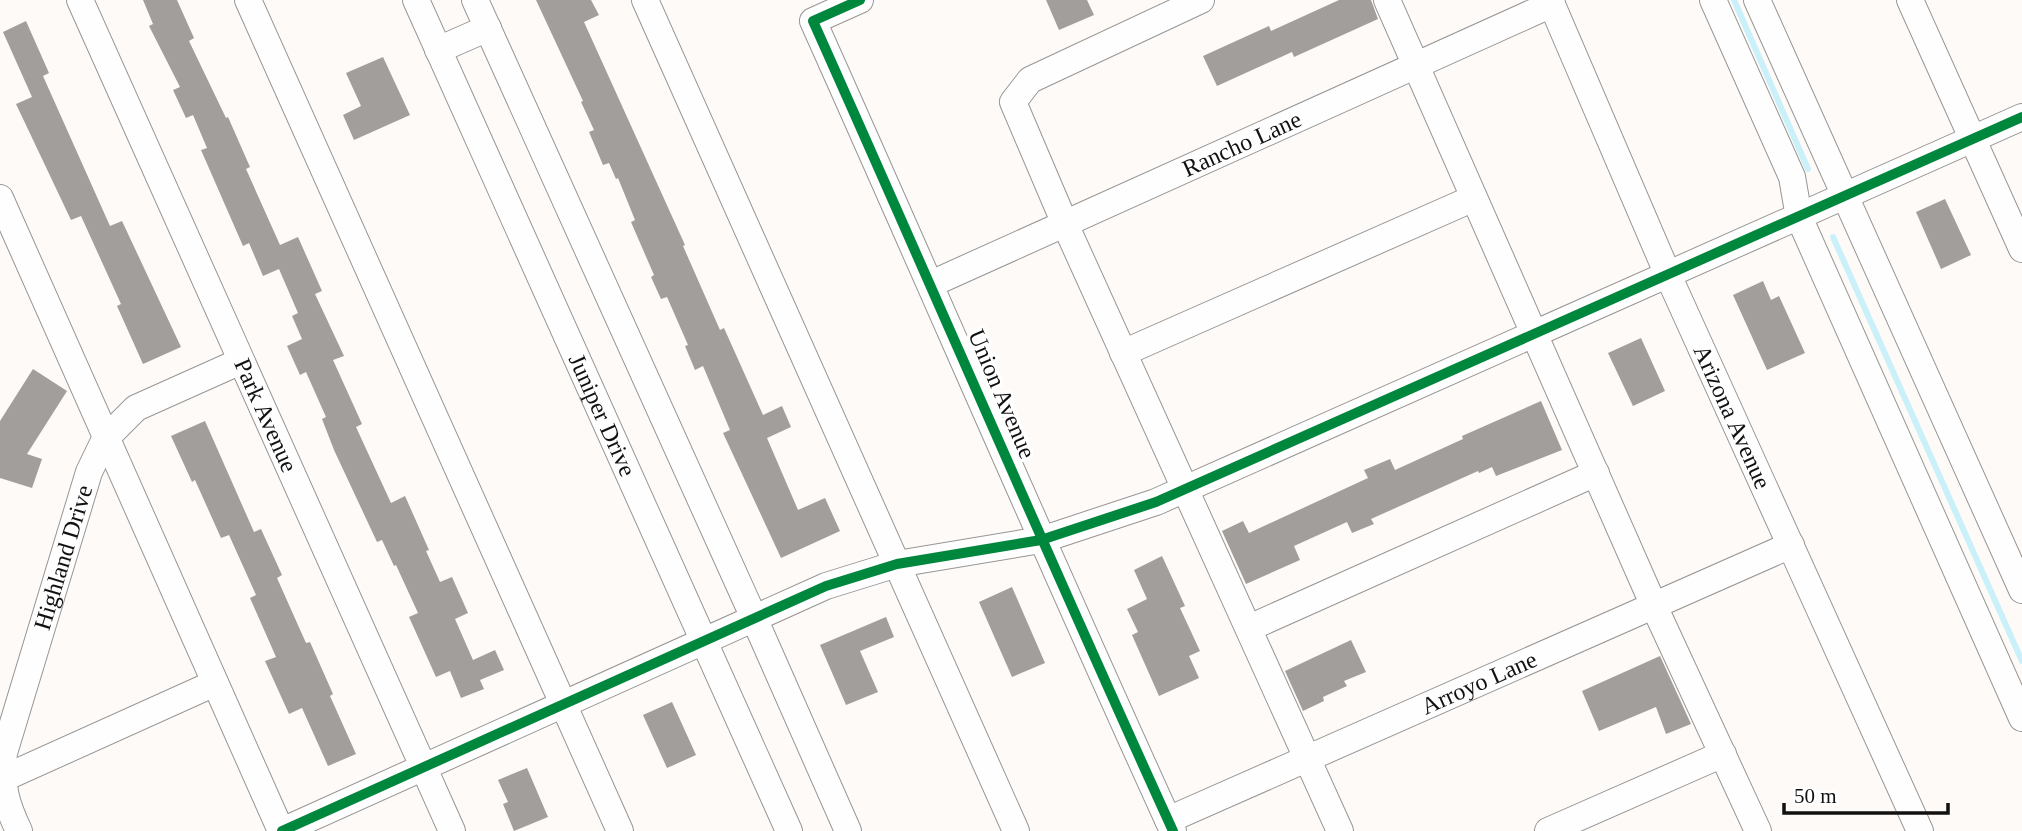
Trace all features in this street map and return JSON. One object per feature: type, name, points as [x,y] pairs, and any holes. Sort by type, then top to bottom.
[{"type":"street","name":"Park Avenue","points":[[80,0],[452,831]]},
{"type":"street","points":[[248,0],[620,831]]},
{"type":"street","name":"Juniper Drive","points":[[416,0],[789,831]]},
{"type":"street","points":[[475,0],[848,831]]},
{"type":"street","points":[[645,0],[1016,831]]},
{"type":"street","name":"Union Avenue","points":[[859,0],[813,21],[1170,826]]},
{"type":"street","points":[[1201,0],[1030,80],[1013,102],[1065,224],[1340,831]]},
{"type":"street","points":[[1387,0],[1654,606],[1758,831]]},
{"type":"street","points":[[1713,0],[1792,177],[1799,217],[2022,718]]},
{"type":"street","points":[[1757,0],[2022,590]]},
{"type":"street","points":[[1910,0],[2022,249]]},
{"type":"street","name":"Rancho Lane","points":[[931,284],[1551,2]]},
{"type":"street","name":"Arizona Avenue","points":[[1551,2],[1668,275],[1920,831]]},
{"type":"street","points":[[438,50],[488,28]]},
{"type":"street","points":[[4,207],[105,439],[282,831],[826,586],[897,564],[1041,540],[1156,502],[2022,117]]},
{"type":"street","points":[[1123,353],[1474,198]]},
{"type":"street","points":[[0,242],[4,207]]},
{"type":"street","name":"Highland Drive","points":[[19,831],[8,807],[2,779],[4,753],[89,472],[105,439],[136,408],[241,361]]},
{"type":"street","points":[[1249,628],[1596,473]]},
{"type":"street","name":"Arroyo Lane","points":[[1170,826],[1308,758],[1791,545]]},
{"type":"street","points":[[2,779],[215,683]]},
{"type":"street","points":[[1548,831],[1723,754]]},
{"type":"building","points":[[143,0],[177,0],[194,38],[189,41],[226,118],[228,117],[250,167],[246,169],[280,245],[298,237],[322,291],[315,294],[344,356],[333,360],[362,424],[356,427],[391,503],[405,496],[440,582],[452,577],[468,613],[455,619],[473,660],[495,650],[504,670],[480,680],[484,689],[461,698],[450,671],[436,677],[409,617],[418,613],[382,540],[377,542],[334,450],[322,419],[326,417],[306,372],[300,375],[287,346],[302,339],[292,316],[298,313],[279,269],[263,276],[249,243],[243,246],[201,150],[207,148],[193,115],[186,118],[173,90],[180,87],[149,26],[153,24]]},
{"type":"building","points":[[536,0],[591,0],[599,15],[584,22],[685,245],[683,246],[720,330],[724,328],[763,415],[782,406],[791,427],[767,438],[798,510],[825,498],[840,531],[781,558],[723,433],[730,430],[703,366],[695,370],[685,346],[688,345],[667,297],[661,299],[651,277],[654,275],[631,222],[635,220],[618,178],[616,179],[609,163],[603,165],[589,132],[594,130],[581,102],[583,101]]},
{"type":"building","points":[[1046,0],[1087,0],[1094,15],[1059,30]]},
{"type":"building","points":[[1339,0],[1371,0],[1378,19],[1294,57],[1292,52],[1217,86],[1203,56],[1269,26],[1271,31]]},
{"type":"building","points":[[26,21],[49,73],[43,76],[110,226],[122,221],[181,347],[143,364],[117,306],[121,304],[81,216],[71,220],[16,104],[32,97],[3,32]]},
{"type":"building","points":[[383,57],[410,115],[354,140],[343,115],[361,106],[346,73]]},
{"type":"building","points":[[1945,199],[1971,255],[1941,269],[1916,212]]},
{"type":"building","points":[[1763,281],[1771,300],[1779,296],[1805,353],[1767,370],[1733,295]]},
{"type":"building","points":[[1641,338],[1665,391],[1633,406],[1608,353]]},
{"type":"building","points":[[33,369],[67,391],[27,454],[42,459],[32,488],[0,478],[0,421]]},
{"type":"building","points":[[1541,401],[1562,450],[1496,476],[1492,467],[1479,473],[1478,471],[1371,519],[1374,524],[1352,533],[1347,522],[1294,546],[1300,560],[1246,584],[1222,531],[1243,521],[1249,533],[1368,478],[1364,470],[1390,459],[1395,470],[1463,439],[1462,436]]},
{"type":"building","points":[[205,421],[254,532],[261,529],[282,575],[277,578],[306,643],[310,642],[356,754],[328,766],[302,708],[289,714],[265,661],[276,657],[250,598],[256,595],[229,535],[221,538],[195,480],[192,482],[171,436]]},
{"type":"building","points":[[1162,556],[1185,606],[1180,608],[1200,651],[1189,656],[1199,678],[1159,696],[1132,635],[1138,632],[1127,609],[1147,599],[1134,570]]},
{"type":"building","points":[[1012,587],[1045,663],[1012,677],[979,602]]},
{"type":"building","points":[[886,617],[894,637],[860,651],[878,692],[846,705],[820,645]]},
{"type":"building","points":[[1351,640],[1366,672],[1344,681],[1347,686],[1323,697],[1324,701],[1303,711],[1285,671]]},
{"type":"building","points":[[1660,656],[1691,724],[1666,734],[1656,707],[1599,731],[1582,691]]},
{"type":"building","points":[[672,702],[696,755],[667,768],[643,715]]},
{"type":"building","points":[[527,768],[548,817],[514,831],[503,804],[508,802],[498,780]]},
{"type":"waterway","points":[[1734,0],[1808,169]]},
{"type":"waterway","points":[[1833,237],[2022,661]]},
{"type":"cycle path","points":[[860,0],[813,21],[1173,831]]},
{"type":"cycle path","points":[[282,831],[826,586],[897,564],[1041,540],[1156,502],[2022,117]]}]
